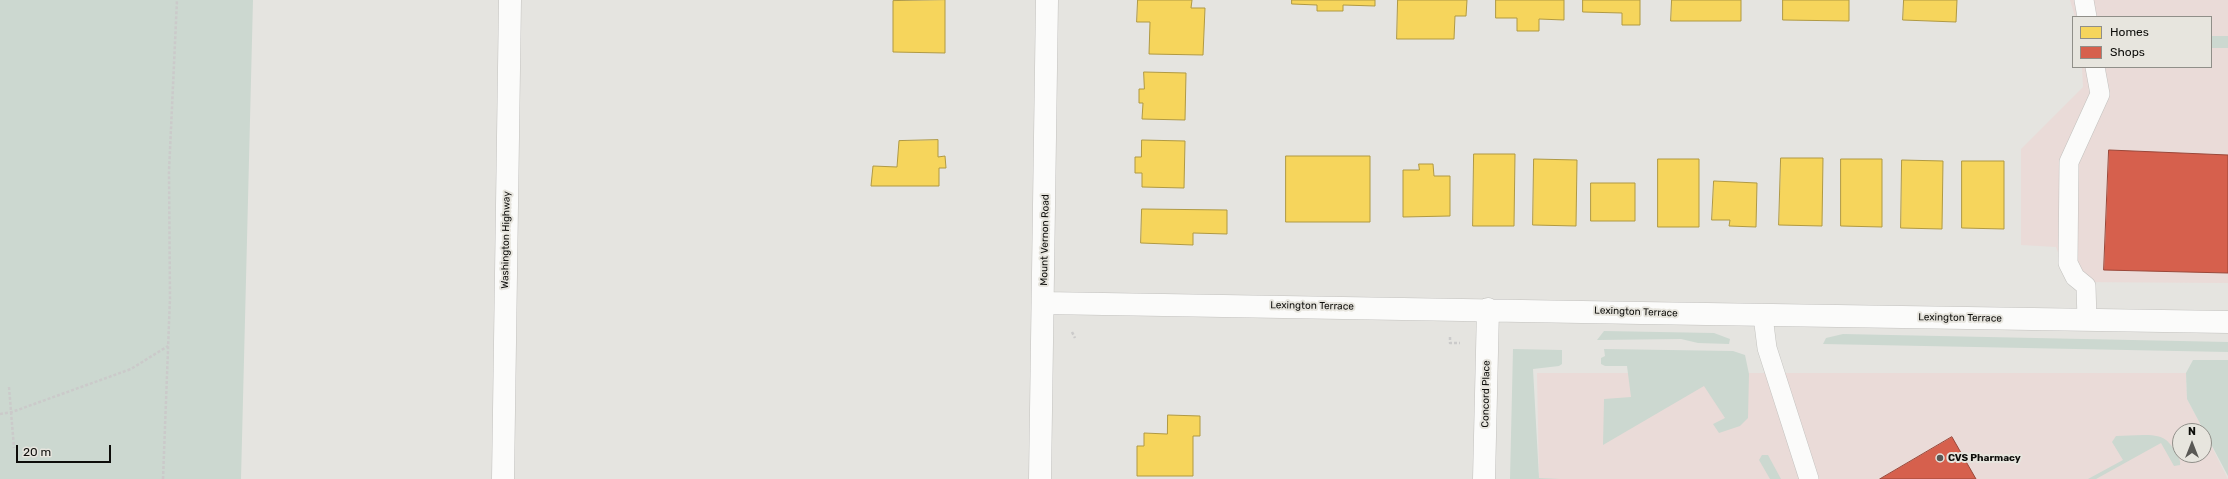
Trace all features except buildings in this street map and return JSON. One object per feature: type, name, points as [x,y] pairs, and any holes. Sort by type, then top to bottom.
[{"type":"street","name":"Washington Highway","points":[[503,479],[510,0]]},
{"type":"street","name":"Mount Vernon Road","points":[[1040,479],[1044,302],[1047,0]]},
{"type":"street","name":"Lexington Terrace","points":[[1044,302],[1488,309],[1763,316],[2228,322]]},
{"type":"street","name":"Concord Place","points":[[1484,479],[1488,309]]},
{"type":"lane","points":[[2084,0],[2087,16]]},
{"type":"lane","points":[[2087,320],[2086,286],[2075,277],[2068,263],[2069,162],[2100,94],[2095,68]]},
{"type":"lane","points":[[1763,316],[1767,348],[1809,479]]},
{"type":"path","points":[[163,479],[170,298],[169,171],[177,0]]},
{"type":"path","points":[[1072,332],[1075,338]]},
{"type":"path","points":[[1450,342],[1462,342]]},
{"type":"path","points":[[0,414],[12,412],[131,369],[168,346]]},
{"type":"path","points":[[9,387],[14,448]]},
{"type":"shaded area","points":[[0,0],[253,0],[241,479],[0,479]]},
{"type":"shaded area","points":[[2070,0],[2228,0],[2228,283],[2069,282],[2056,247],[2021,245],[2021,149],[2083,87],[2082,68],[2212,68],[2212,16],[2075,16]]},
{"type":"shaded area","points":[[2212,36],[2228,36],[2228,48],[2212,48]]},
{"type":"shaded area","points":[[1604,331],[1714,333],[1730,339],[1729,344],[1698,343],[1681,339],[1597,340]]},
{"type":"shaded area","points":[[1843,334],[2228,342],[2228,352],[1823,344],[1826,338]]},
{"type":"shaded area","points":[[1513,349],[1562,350],[1562,364],[1559,366],[1533,369],[1539,478],[1560,479],[1510,479]]},
{"type":"shaded area","points":[[1604,349],[1733,351],[1745,355],[1749,374],[1748,418],[1740,426],[1719,433],[1713,424],[1725,418],[1704,386],[1603,445],[1604,399],[1631,397],[1627,366],[1605,366],[1601,364],[1601,358],[1605,356]]},
{"type":"shaded area","points":[[2193,360],[2228,360],[2228,476],[2212,446],[2212,423],[2200,423],[2187,399],[2186,373]]},
{"type":"shaded area","points":[[1537,373],[2186,373],[2187,399],[2200,423],[2172,423],[2172,463],[2212,463],[2212,447],[2228,479],[1539,479]]},
{"type":"shaded area","points":[[2152,435],[2163,438],[2172,447],[2172,462],[2161,443],[2096,479],[2088,479],[2123,460],[2112,442],[2116,436]]},
{"type":"shaded area","points":[[1762,455],[1768,455],[1781,479],[1770,479],[1759,460]]},
{"type":"shaded area","points":[[2172,463],[2180,463],[2180,465],[2174,466]]},
{"type":"place","name":"CVS Pharmacy","points":[[1940,458]]}]
